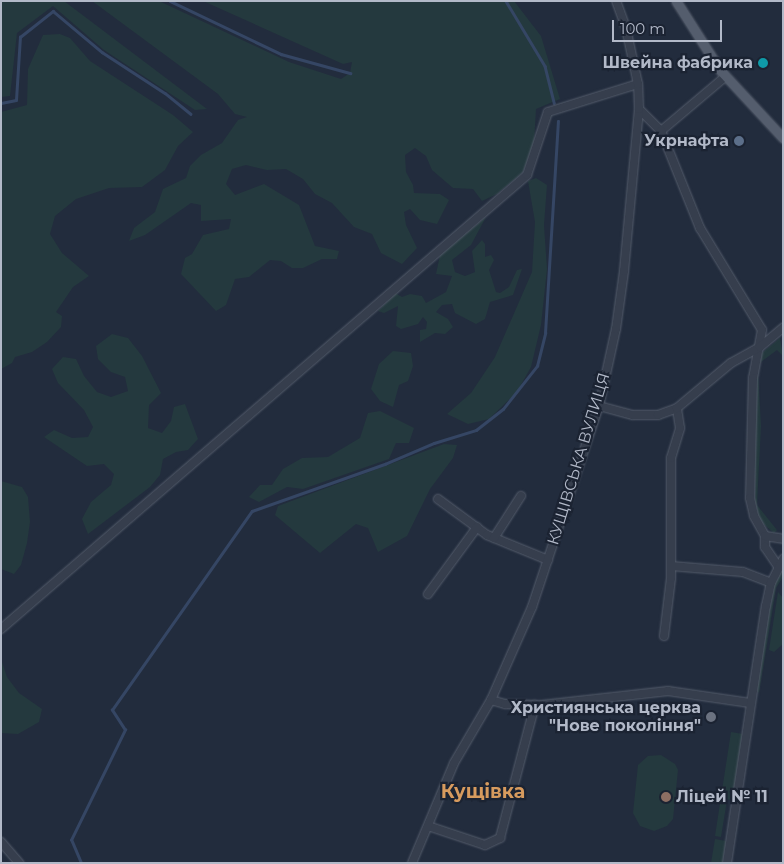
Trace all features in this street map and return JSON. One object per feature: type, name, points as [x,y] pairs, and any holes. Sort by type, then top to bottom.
[{"type":"main road","points":[[676,1],[726,77],[783,138]]},
{"type":"street","name":"КУЩІВСЬКА ВУЛИЦЯ","points":[[412,863],[454,763],[491,700],[528,616],[599,406],[616,329],[624,271],[640,108],[638,84],[626,28],[616,1]]},
{"type":"street","points":[[661,131],[726,77]]},
{"type":"street","points":[[1,629],[527,175],[548,112],[638,84]]},
{"type":"street","points":[[640,108],[661,131],[704,236],[757,317],[762,330],[753,378],[750,498],[754,516],[765,536],[765,548],[780,563],[771,583],[750,703],[727,863]]},
{"type":"street","points":[[599,406],[633,415],[658,414],[676,408],[731,363],[760,347],[783,328]]},
{"type":"street","points":[[664,636],[671,566],[671,458],[680,428],[676,408]]},
{"type":"street","points":[[494,538],[521,496]]},
{"type":"street","points":[[438,499],[477,528],[494,538],[548,560]]},
{"type":"street","points":[[428,594],[477,528]]},
{"type":"street","points":[[765,536],[783,539]]},
{"type":"street","points":[[671,566],[743,572],[771,583]]},
{"type":"street","points":[[491,700],[505,704],[536,705],[668,691],[750,703]]},
{"type":"street","points":[[428,826],[485,845],[500,838],[536,705]]},
{"type":"street","points":[[1,842],[19,863]]},
{"type":"green space","points":[[1,1],[64,1],[207,109],[195,110],[104,50],[53,6],[17,33],[10,96],[1,97]]},
{"type":"green space","points":[[92,1],[159,1],[289,62],[341,79],[350,73],[352,62],[343,64],[203,1],[514,1],[541,36],[560,99],[536,109],[534,143],[523,172],[497,194],[482,201],[473,189],[453,188],[432,170],[426,156],[415,148],[405,155],[406,172],[413,185],[414,193],[440,194],[449,200],[437,224],[420,220],[410,209],[404,212],[406,225],[417,248],[402,264],[381,253],[372,234],[354,227],[332,203],[315,194],[303,179],[286,169],[267,170],[246,165],[232,169],[226,184],[235,195],[264,184],[299,205],[315,246],[339,251],[337,259],[322,259],[303,268],[292,268],[281,261],[270,260],[249,277],[235,279],[226,305],[216,311],[181,274],[185,258],[192,254],[203,235],[229,229],[231,219],[201,221],[201,205],[191,203],[145,235],[129,241],[134,228],[155,212],[163,189],[186,178],[190,166],[201,155],[222,143],[238,120],[247,117],[235,114],[218,94]]},
{"type":"green space","points":[[60,34],[70,38],[90,61],[173,115],[193,132],[178,146],[165,170],[142,187],[109,188],[76,199],[55,216],[50,234],[62,253],[89,276],[73,287],[56,312],[62,316],[61,327],[47,342],[32,352],[15,357],[12,363],[1,369],[1,112],[27,105],[28,69],[43,35]]},
{"type":"green space","points":[[536,178],[547,185],[544,225],[547,269],[541,325],[531,367],[517,392],[489,419],[468,424],[447,414],[471,393],[495,357],[532,272],[535,222],[528,181]]},
{"type":"green space","points":[[486,217],[471,245],[452,260],[455,272],[465,276],[475,272],[472,251],[482,240],[485,244],[485,257],[491,255],[494,260],[489,270],[496,292],[500,293],[509,287],[517,270],[522,269],[513,295],[490,302],[485,319],[476,324],[455,313],[452,304],[442,305],[436,312],[448,319],[453,327],[445,334],[435,333],[420,342],[420,330],[426,329],[427,322],[423,317],[418,324],[401,329],[396,326],[398,306],[384,313],[378,311],[395,293],[402,297],[410,294],[422,296],[426,303],[446,292],[452,276],[436,274],[440,255]]},
{"type":"green space","points":[[112,334],[128,338],[142,356],[161,393],[149,405],[148,428],[162,433],[171,421],[174,407],[185,404],[198,439],[188,450],[176,452],[163,459],[160,475],[150,487],[88,534],[82,519],[91,502],[111,485],[114,474],[104,464],[87,466],[44,437],[54,430],[72,438],[88,437],[93,427],[84,410],[58,383],[52,369],[63,357],[76,359],[84,376],[97,392],[111,397],[128,391],[125,377],[111,372],[98,359],[96,346]]},
{"type":"green space","points":[[780,338],[783,356],[777,350],[761,362],[758,370],[761,426],[757,505],[777,530],[774,533],[761,522],[755,504],[755,414],[758,356]]},
{"type":"green space","points":[[393,351],[411,353],[413,366],[408,381],[399,385],[393,407],[380,401],[371,389],[379,364]]},
{"type":"green space","points":[[380,411],[414,428],[409,443],[396,443],[389,459],[303,489],[287,487],[259,502],[249,497],[260,485],[272,485],[283,469],[302,458],[328,457],[360,438],[368,413]]},
{"type":"green space","points":[[444,444],[457,445],[453,458],[430,489],[407,536],[378,552],[368,528],[356,524],[320,553],[275,515],[278,506]]},
{"type":"green space","points":[[1,481],[22,487],[28,497],[30,522],[27,543],[21,565],[14,574],[1,569]]},
{"type":"green space","points":[[783,565],[783,577],[776,588],[759,693],[756,690],[773,586]]},
{"type":"green space","points":[[778,592],[783,598],[783,644],[774,652],[769,650]]},
{"type":"green space","points":[[1,659],[7,677],[19,693],[42,709],[39,722],[18,734],[1,733]]},
{"type":"green space","points":[[731,732],[743,734],[733,799],[727,800],[721,837],[715,836]]},
{"type":"green space","points":[[661,755],[675,764],[678,770],[673,819],[667,826],[654,831],[640,826],[633,813],[638,765],[648,756]]},
{"type":"green space","points":[[715,839],[726,841],[723,863],[711,863]]},
{"type":"waterway","points":[[170,1],[281,54],[350,73]]},
{"type":"waterway","points":[[506,1],[545,66],[554,103]]},
{"type":"waterway","points":[[1,103],[16,100],[20,37],[53,11],[102,52],[165,93],[191,114]]},
{"type":"waterway","points":[[81,863],[71,840],[125,730],[112,710],[252,511],[385,464],[434,443],[476,430],[503,409],[537,366],[545,333],[558,121]]},
{"type":"place","name":"Швейна фабрика","points":[[763,63]]},
{"type":"place","name":"Укрнафта","points":[[739,141]]},
{"type":"place","name":"Християнська церква \"Нове покоління\"","points":[[711,717]]},
{"type":"place","name":"Ліцей № 11","points":[[666,797]]},
{"type":"district","name":"Кущівка","points":[[483,792]]}]
